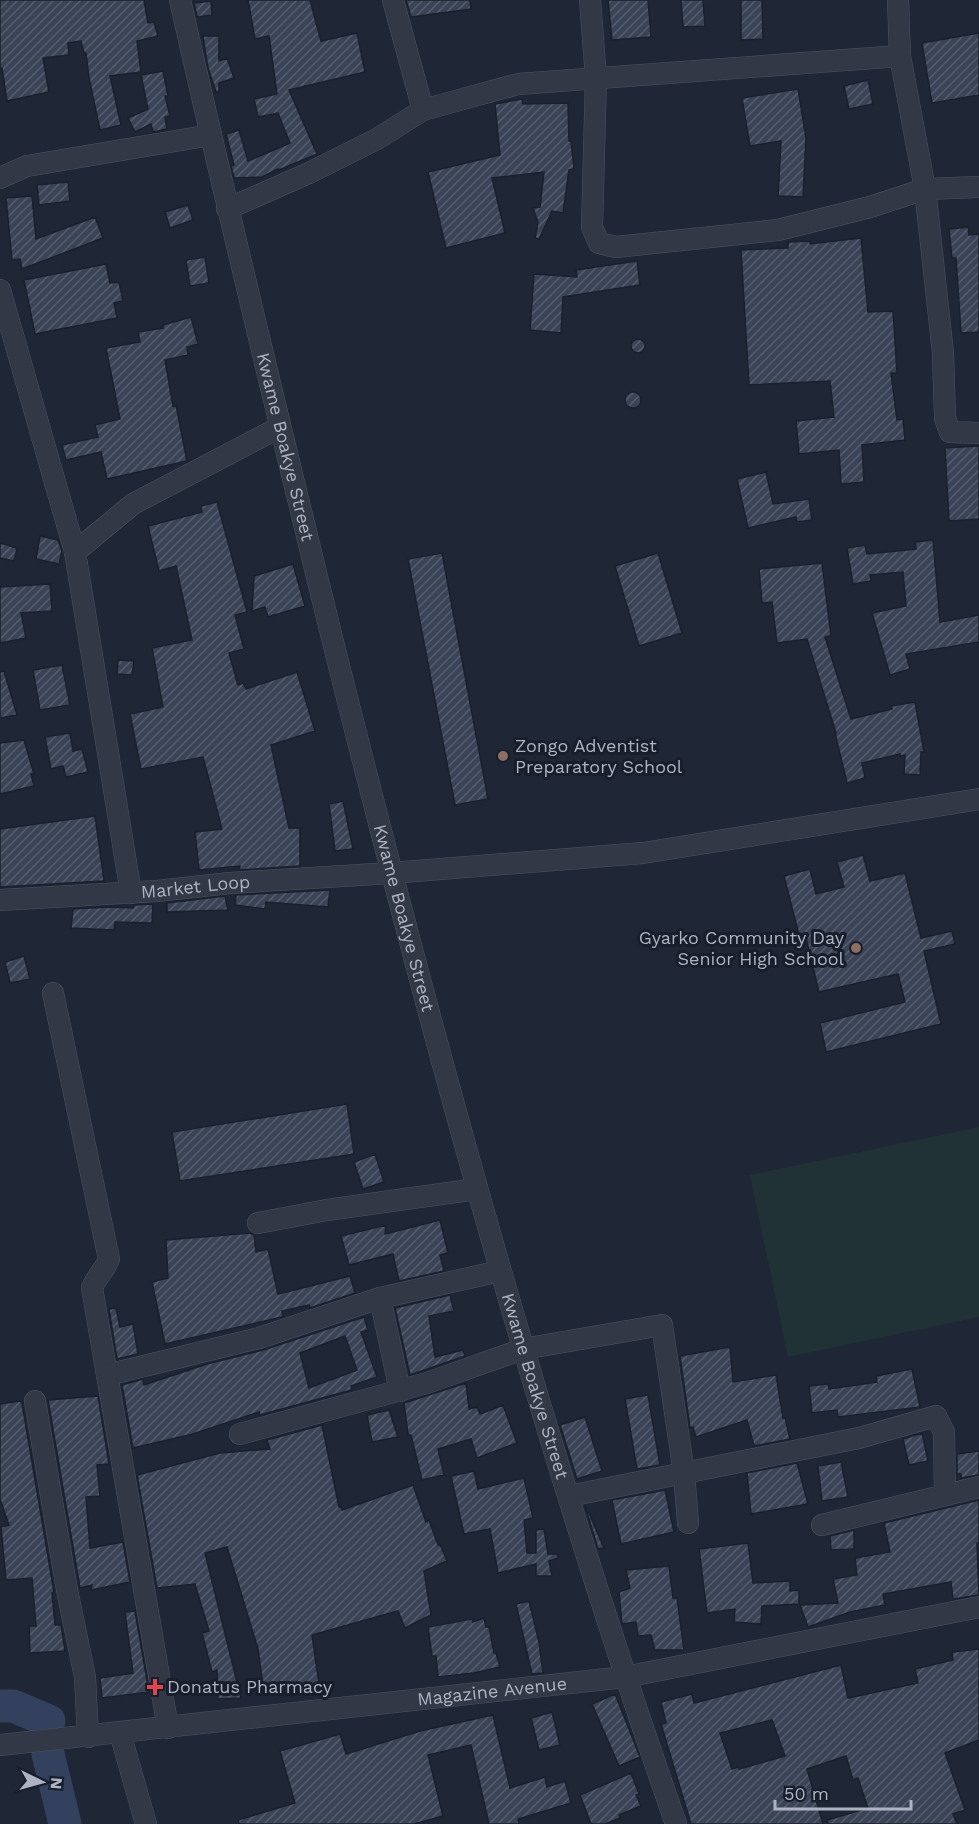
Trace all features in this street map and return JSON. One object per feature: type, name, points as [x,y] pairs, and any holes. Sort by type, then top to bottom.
[{"type":"street","name":"Kwame Boakye Street","points":[[180,0],[227,209],[391,873],[523,1349],[625,1677],[676,1824]]},
{"type":"street","points":[[393,0],[423,110]]},
{"type":"street","points":[[590,0],[596,78],[592,226],[599,243],[616,247],[778,230],[870,207],[925,189],[979,187]]},
{"type":"street","points":[[898,0],[900,56],[925,189],[943,353],[945,418],[950,432],[979,434]]},
{"type":"street","points":[[227,209],[309,174],[377,139],[423,110],[518,84],[900,56]]},
{"type":"street","points":[[0,178],[27,166],[210,135]]},
{"type":"street","points":[[0,290],[75,552],[131,893]]},
{"type":"street","points":[[75,552],[133,504],[280,427]]},
{"type":"street","name":"Market Loop","points":[[0,900],[131,893],[230,883],[643,853],[979,799]]},
{"type":"street","points":[[53,993],[110,1259],[92,1288],[168,1728]]},
{"type":"street","points":[[258,1223],[327,1210],[477,1189]]},
{"type":"street","points":[[106,1375],[259,1338],[380,1298],[500,1271]]},
{"type":"street","points":[[380,1298],[400,1391]]},
{"type":"street","points":[[240,1434],[427,1383],[523,1349],[662,1325],[684,1473],[688,1523]]},
{"type":"street","points":[[34,1401],[67,1590],[85,1677],[88,1737]]},
{"type":"street","points":[[569,1496],[859,1438],[936,1416],[944,1432],[945,1495]]},
{"type":"street","points":[[822,1525],[979,1487]]},
{"type":"street","name":"Magazine Avenue","points":[[0,1745],[625,1677],[979,1607]]},
{"type":"street","points":[[120,1733],[146,1824]]},
{"type":"shaded area","points":[[979,1127],[979,1317],[788,1357],[750,1175]]},
{"type":"building","points":[[0,0],[144,0],[148,23],[154,22],[158,36],[137,41],[141,72],[110,76],[121,125],[100,130],[86,53],[84,53],[81,41],[68,43],[69,55],[43,58],[49,92],[7,101],[2,68],[0,68]]},
{"type":"building","points":[[248,0],[310,0],[321,41],[357,33],[365,72],[289,90],[317,154],[262,177],[234,178],[231,166],[234,165],[226,134],[239,130],[248,161],[290,143],[278,113],[258,117],[254,99],[277,94],[269,36],[255,39]]},
{"type":"building","points":[[406,0],[470,0],[471,9],[411,17]]},
{"type":"building","points":[[608,0],[648,0],[651,37],[612,40]]},
{"type":"building","points":[[681,0],[703,0],[705,26],[683,27]]},
{"type":"building","points":[[741,0],[762,0],[763,39],[741,40]]},
{"type":"building","points":[[211,1],[212,15],[197,17],[194,3]]},
{"type":"building","points":[[979,33],[979,95],[932,103],[922,43]]},
{"type":"building","points":[[203,36],[219,36],[219,61],[227,58],[234,78],[219,83],[219,92],[216,92],[208,68]]},
{"type":"building","points":[[163,71],[168,96],[165,96],[170,116],[165,117],[167,129],[153,132],[151,124],[135,132],[128,118],[148,109],[141,75]]},
{"type":"building","points":[[868,80],[873,104],[849,109],[844,86]]},
{"type":"building","points":[[798,89],[806,138],[803,197],[778,196],[781,141],[750,146],[742,98]]},
{"type":"building","points":[[522,99],[523,104],[568,103],[569,141],[571,141],[574,169],[569,170],[563,213],[552,211],[539,239],[535,238],[538,222],[533,208],[540,207],[544,172],[492,178],[505,233],[446,248],[428,172],[500,155],[495,104]]},
{"type":"building","points":[[68,182],[70,201],[39,205],[37,185]]},
{"type":"building","points":[[32,196],[36,239],[95,217],[103,238],[22,269],[20,259],[12,260],[6,198]]},
{"type":"building","points":[[188,205],[193,220],[170,228],[165,212]]},
{"type":"building","points":[[968,227],[969,235],[979,234],[979,332],[961,333],[956,258],[952,258],[949,229]]},
{"type":"building","points":[[861,238],[868,312],[893,311],[897,373],[891,373],[897,420],[903,419],[905,440],[862,445],[864,482],[841,484],[839,450],[799,454],[796,421],[834,417],[830,381],[749,385],[741,250],[788,248],[788,242],[810,241],[810,244]]},
{"type":"building","points":[[205,257],[209,283],[190,286],[186,260]]},
{"type":"building","points":[[637,261],[640,285],[563,297],[561,333],[530,330],[534,274],[577,277],[576,270]]},
{"type":"building","points":[[106,264],[110,283],[119,282],[123,301],[114,303],[117,318],[35,334],[24,280]]},
{"type":"building","points":[[191,317],[198,344],[187,347],[188,355],[165,360],[173,406],[176,405],[187,461],[107,479],[101,452],[66,460],[62,445],[98,437],[95,425],[120,419],[106,348],[140,342],[138,332],[163,328],[163,325]]},
{"type":"building","points":[[635,339],[641,339],[645,346],[641,353],[635,353],[631,349],[631,343]]},
{"type":"building","points":[[633,392],[639,394],[641,400],[639,406],[633,408],[627,406],[625,400],[627,394]]},
{"type":"building","points":[[979,446],[979,519],[949,521],[945,448]]},
{"type":"building","points":[[766,472],[773,504],[809,499],[812,520],[797,522],[796,517],[748,528],[737,479]]},
{"type":"building","points":[[217,502],[247,612],[235,615],[244,649],[229,653],[238,685],[243,683],[246,689],[297,672],[315,731],[271,745],[289,828],[300,828],[300,866],[239,870],[240,866],[199,870],[195,832],[222,829],[203,757],[141,769],[130,714],[163,707],[152,648],[192,640],[176,566],[159,571],[148,526],[202,512],[201,506]]},
{"type":"building","points":[[40,536],[58,540],[62,551],[59,564],[36,559]]},
{"type":"building","points":[[933,540],[940,622],[979,615],[979,642],[906,654],[910,669],[890,675],[872,613],[906,606],[903,572],[870,575],[871,581],[853,584],[847,548],[865,545],[867,554],[916,549],[915,542]]},
{"type":"building","points":[[0,543],[17,548],[14,561],[0,558]]},
{"type":"building","points":[[442,553],[488,799],[455,805],[408,559]]},
{"type":"building","points":[[658,553],[682,633],[639,646],[615,566]]},
{"type":"building","points":[[822,563],[831,636],[825,637],[851,719],[892,709],[891,706],[915,702],[924,752],[921,752],[920,775],[904,774],[905,755],[900,756],[900,754],[862,763],[865,778],[847,783],[836,733],[807,639],[777,643],[772,602],[762,603],[759,569]]},
{"type":"building","points":[[293,564],[305,606],[268,617],[265,607],[252,611],[254,576]]},
{"type":"building","points":[[50,584],[52,611],[21,613],[26,638],[0,643],[0,587]]},
{"type":"building","points":[[118,660],[134,661],[132,675],[117,674]]},
{"type":"building","points":[[62,665],[70,705],[40,710],[33,670]]},
{"type":"building","points":[[4,671],[17,715],[0,718],[0,672]]},
{"type":"building","points":[[70,733],[73,751],[82,749],[88,772],[66,777],[63,766],[51,769],[45,737]]},
{"type":"building","points":[[24,740],[34,774],[31,774],[34,786],[0,794],[0,743]]},
{"type":"building","points":[[343,801],[353,849],[335,851],[329,804]]},
{"type":"building","points":[[95,816],[104,881],[0,887],[0,829]]},
{"type":"building","points":[[863,855],[870,881],[905,873],[921,938],[952,931],[955,944],[924,951],[941,1024],[826,1052],[820,1023],[905,1002],[898,974],[819,992],[805,934],[799,935],[784,876],[810,869],[816,894],[844,887],[837,862]]},
{"type":"building","points":[[330,890],[328,907],[266,902],[265,909],[235,905],[236,895]]},
{"type":"building","points":[[225,896],[228,910],[167,912],[167,903]]},
{"type":"building","points":[[153,904],[152,923],[115,922],[114,930],[71,928],[73,909],[133,908],[134,905]]},
{"type":"building","points":[[24,956],[30,979],[10,983],[5,962]]},
{"type":"building","points":[[347,1104],[354,1154],[180,1181],[172,1132]]},
{"type":"building","points":[[375,1154],[384,1182],[363,1189],[354,1162]]},
{"type":"building","points":[[440,1220],[448,1253],[440,1255],[444,1271],[399,1281],[393,1254],[349,1265],[341,1236],[386,1225],[385,1234]]},
{"type":"building","points":[[250,1233],[254,1235],[256,1252],[268,1249],[278,1294],[350,1276],[355,1293],[310,1308],[309,1305],[282,1311],[283,1317],[165,1344],[152,1282],[168,1278],[166,1240]]},
{"type":"building","points":[[450,1295],[454,1311],[429,1316],[435,1357],[463,1350],[465,1356],[410,1375],[395,1308]]},
{"type":"building","points":[[116,1308],[120,1327],[133,1324],[138,1354],[117,1359],[109,1309]]},
{"type":"building","points":[[364,1317],[368,1330],[361,1332],[377,1377],[351,1386],[352,1390],[260,1415],[259,1412],[193,1434],[133,1448],[122,1385],[143,1379],[144,1385],[207,1364],[263,1350]],"holes":[[[345,1336],[357,1370],[309,1388],[300,1353]]]},
{"type":"building","points":[[730,1347],[733,1382],[776,1375],[783,1418],[785,1417],[790,1439],[754,1446],[747,1420],[696,1437],[693,1427],[690,1428],[680,1356]]},
{"type":"building","points":[[912,1369],[920,1407],[838,1417],[837,1410],[812,1413],[809,1386],[828,1384],[829,1389],[877,1382],[876,1376]]},
{"type":"building","points":[[466,1383],[469,1409],[477,1407],[480,1414],[503,1405],[517,1443],[477,1458],[471,1439],[438,1449],[444,1475],[422,1480],[411,1435],[408,1435],[404,1403]]},
{"type":"building","points":[[648,1395],[660,1465],[637,1469],[625,1399]]},
{"type":"building","points":[[98,1396],[109,1464],[97,1465],[100,1496],[86,1497],[90,1548],[123,1542],[130,1582],[91,1590],[92,1585],[80,1588],[48,1400]]},
{"type":"building","points":[[20,1401],[54,1592],[52,1593],[55,1625],[61,1625],[65,1651],[30,1653],[29,1626],[36,1626],[32,1578],[6,1580],[1,1527],[9,1525],[0,1499],[0,1404]]},
{"type":"building","points":[[389,1410],[398,1437],[372,1442],[367,1415]]},
{"type":"building","points":[[585,1417],[602,1471],[577,1479],[560,1425]]},
{"type":"building","points":[[322,1425],[339,1507],[342,1510],[413,1485],[426,1522],[429,1520],[438,1545],[440,1544],[447,1561],[424,1571],[431,1615],[405,1628],[398,1611],[312,1635],[319,1684],[264,1693],[258,1649],[227,1547],[205,1553],[241,1698],[218,1699],[217,1670],[212,1672],[202,1633],[209,1631],[195,1584],[157,1588],[137,1475],[220,1453],[270,1449],[267,1440]]},
{"type":"building","points":[[922,1433],[928,1461],[909,1465],[903,1439]]},
{"type":"building","points":[[979,1451],[979,1475],[961,1478],[961,1474],[957,1474],[957,1454]]},
{"type":"building","points":[[841,1462],[848,1497],[822,1501],[818,1466]]},
{"type":"building","points":[[797,1463],[808,1504],[751,1514],[747,1473]]},
{"type":"building","points":[[474,1471],[478,1489],[524,1478],[533,1518],[524,1520],[527,1553],[536,1553],[536,1530],[544,1529],[548,1554],[558,1554],[558,1558],[549,1561],[552,1576],[536,1576],[536,1564],[498,1573],[490,1529],[464,1534],[451,1476]]},
{"type":"building","points":[[665,1490],[674,1532],[621,1544],[612,1500]]},
{"type":"building","points":[[979,1500],[979,1543],[977,1543],[979,1595],[953,1599],[951,1582],[883,1594],[885,1605],[850,1612],[808,1627],[800,1605],[838,1603],[833,1579],[857,1575],[855,1558],[890,1552],[884,1523]]},
{"type":"building","points":[[586,1506],[604,1548],[598,1549]]},
{"type":"building","points":[[854,1530],[854,1549],[831,1550],[830,1536]]},
{"type":"building","points":[[748,1543],[753,1583],[790,1581],[790,1591],[799,1590],[799,1604],[762,1606],[761,1624],[734,1622],[735,1609],[707,1613],[699,1549]]},
{"type":"building","points":[[669,1566],[673,1598],[677,1598],[684,1650],[655,1650],[651,1635],[638,1636],[636,1622],[622,1624],[619,1592],[630,1588],[626,1570]]},
{"type":"building","points":[[529,1601],[539,1642],[543,1673],[532,1674],[516,1604]]},
{"type":"building","points":[[135,1611],[149,1692],[102,1698],[100,1678],[133,1673],[125,1612]]},
{"type":"building","points":[[484,1618],[486,1627],[489,1627],[494,1653],[496,1653],[500,1667],[438,1677],[436,1656],[432,1656],[428,1627],[472,1619],[473,1622]]},
{"type":"building","points":[[979,1649],[979,1740],[945,1753],[965,1810],[953,1814],[957,1824],[828,1824],[827,1820],[868,1808],[858,1778],[853,1780],[846,1756],[807,1769],[823,1824],[691,1824],[661,1724],[666,1723],[661,1702],[692,1694],[694,1703],[841,1665],[848,1698],[918,1683],[915,1669],[953,1660],[952,1652]],"holes":[[[772,1720],[785,1756],[732,1769],[720,1733]]]},
{"type":"building","points":[[615,1694],[640,1757],[619,1766],[592,1704]]},
{"type":"building","points":[[552,1712],[560,1745],[539,1750],[531,1718]]},
{"type":"building","points":[[493,1715],[510,1788],[545,1777],[547,1787],[565,1781],[571,1803],[518,1819],[519,1824],[489,1824],[471,1745],[428,1755],[443,1816],[414,1824],[239,1824],[238,1820],[295,1803],[280,1751],[340,1734],[346,1754],[420,1731]]},
{"type":"building","points":[[631,1773],[641,1806],[605,1824],[591,1824],[580,1795]]},
{"type":"waterway","points":[[1,1706],[13,1706],[49,1721]]},
{"type":"waterway","points":[[48,1754],[65,1824]]},
{"type":"place","name":"Zongo Adventist Preparatory School","points":[[503,756]]},
{"type":"place","name":"Gyarko Community Day Senior High School","points":[[856,948]]},
{"type":"place","name":"Donatus Pharmacy","points":[[155,1687]]}]
